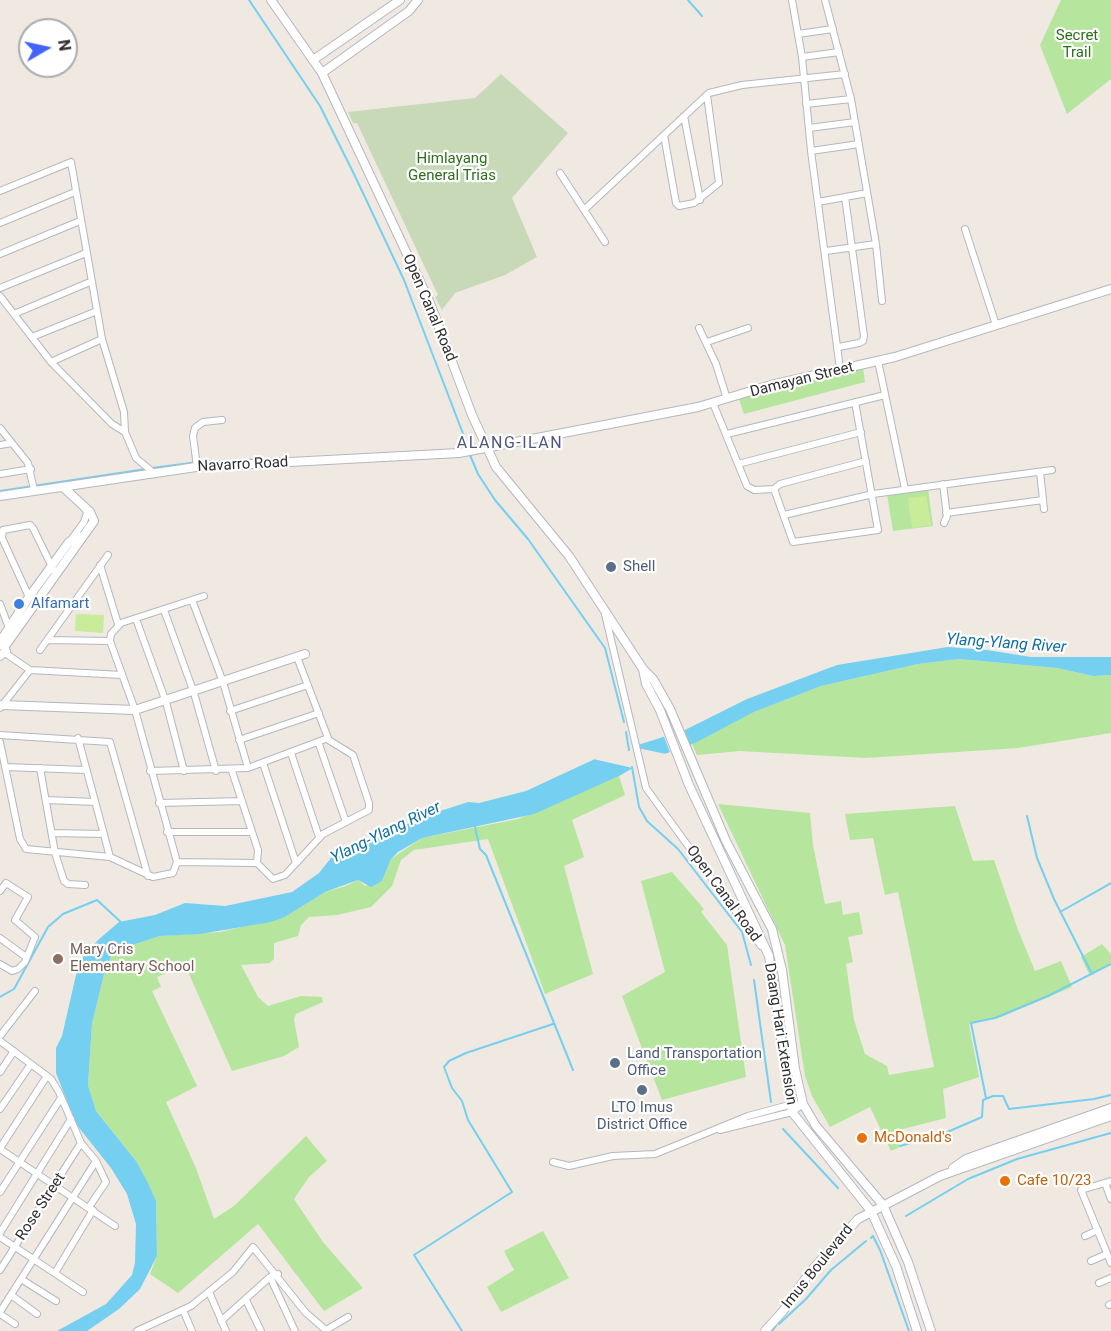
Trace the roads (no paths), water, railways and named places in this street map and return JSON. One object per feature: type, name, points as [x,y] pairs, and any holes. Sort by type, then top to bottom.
[{"type":"main road","name":"Open Canal Road","points":[[271,0],[322,74],[430,303],[487,448],[501,476],[569,556],[643,669],[653,679],[675,722],[726,841],[772,929],[782,970],[795,1069],[803,1104]]},
{"type":"main road","points":[[313,60],[400,0]]},
{"type":"main road","points":[[322,74],[409,11],[418,0]]},
{"type":"main road","name":"Damayan Street","points":[[487,448],[713,403],[771,385],[878,361],[1111,289]]},
{"type":"main road","name":"Navarro Road","points":[[0,496],[33,487],[63,487],[150,470],[196,464],[445,455],[487,448]]},
{"type":"main road","points":[[24,611],[29,597],[85,535],[94,521],[90,512],[63,487]]},
{"type":"main road","points":[[2,648],[69,542],[85,535]]},
{"type":"main road","points":[[1,706],[135,710],[194,693],[301,655]]},
{"type":"main road","name":"Open Canal Road","points":[[643,669],[646,684],[681,767],[769,956]]},
{"type":"main road","name":"Daang Hari Extension","points":[[769,956],[791,1108]]},
{"type":"main road","name":"Daang Hari Extension","points":[[803,1104],[816,1126],[883,1205]]},
{"type":"main road","points":[[791,1108],[871,1211],[896,1266],[917,1331]]},
{"type":"main road","name":"Imus Boulevard","points":[[765,1331],[850,1224],[940,1176],[966,1159],[1111,1108]]},
{"type":"main road","name":"Imus Boulevard","points":[[940,1176],[1111,1116]]},
{"type":"main road","points":[[883,1205],[908,1262],[931,1331]]},
{"type":"street","points":[[792,0],[802,57],[811,151],[839,346],[840,369]]},
{"type":"street","points":[[825,0],[851,99],[876,244],[882,301]]},
{"type":"street","points":[[798,34],[833,29]]},
{"type":"street","points":[[802,57],[839,52]]},
{"type":"street","points":[[584,210],[714,90],[845,74]]},
{"type":"street","points":[[664,135],[676,203],[679,206],[700,200],[718,183],[707,95]]},
{"type":"street","points":[[806,105],[851,99]]},
{"type":"street","points":[[684,116],[700,200]]},
{"type":"street","points":[[809,128],[855,122]]},
{"type":"street","points":[[811,151],[859,144]]},
{"type":"street","points":[[0,191],[70,162],[90,282],[102,339],[124,412],[125,432],[136,458],[150,470]]},
{"type":"street","points":[[560,173],[605,242]]},
{"type":"street","points":[[0,223],[75,192]]},
{"type":"street","points":[[818,202],[867,193]]},
{"type":"street","points":[[839,346],[855,345],[863,341],[845,197]]},
{"type":"street","points":[[0,254],[80,222]]},
{"type":"street","points":[[965,229],[996,325]]},
{"type":"street","points":[[826,250],[876,244]]},
{"type":"street","points":[[0,288],[86,252]]},
{"type":"street","points":[[14,314],[90,282]]},
{"type":"street","points":[[0,296],[51,362],[112,424],[125,432]]},
{"type":"street","points":[[32,338],[97,311]]},
{"type":"street","points":[[699,328],[707,342],[727,399]]},
{"type":"street","points":[[707,342],[748,328]]},
{"type":"street","points":[[51,362],[102,339]]},
{"type":"street","points":[[878,361],[905,489]]},
{"type":"street","points":[[727,434],[885,395]]},
{"type":"street","points":[[774,489],[793,542],[878,530],[855,402]]},
{"type":"street","points":[[713,403],[747,486],[754,490],[774,489],[780,484],[866,461]]},
{"type":"street","points":[[196,464],[193,435],[195,428],[203,422],[222,420]]},
{"type":"street","points":[[0,428],[31,469],[33,487]]},
{"type":"street","points":[[738,464],[861,432]]},
{"type":"street","points":[[0,445],[12,443]]},
{"type":"street","points":[[0,474],[31,469]]},
{"type":"street","points":[[784,515],[873,494],[1052,470]]},
{"type":"street","points":[[1040,472],[1044,509]]},
{"type":"street","points":[[943,484],[946,513],[944,523]]},
{"type":"street","points":[[946,513],[1043,500]]},
{"type":"street","points":[[69,542],[87,513],[82,504]]},
{"type":"street","points":[[29,597],[2,532],[30,525],[53,570]]},
{"type":"street","points":[[40,650],[108,555]]},
{"type":"street","points":[[100,565],[118,624]]},
{"type":"street","points":[[0,742],[22,845],[26,849],[110,857],[148,876],[173,873],[177,862],[135,710],[110,641],[112,631],[118,624],[204,596]]},
{"type":"street","points":[[192,600],[223,682],[248,768]]},
{"type":"street","points":[[0,604],[10,632]]},
{"type":"street","name":"Open Canal Road","points":[[603,605],[642,778],[655,802],[769,956]]},
{"type":"street","points":[[164,610],[194,693],[216,771]]},
{"type":"street","points":[[136,619],[166,702],[184,771]]},
{"type":"street","points":[[48,640],[110,641]]},
{"type":"street","points":[[2,648],[30,670],[122,675]]},
{"type":"street","points":[[232,771],[258,850],[257,863],[270,879],[285,875],[319,837],[369,810],[369,803],[353,755],[327,740],[308,685],[301,655]]},
{"type":"street","points":[[1,706],[30,670]]},
{"type":"street","points":[[230,711],[308,685]]},
{"type":"street","points":[[239,740],[319,713]]},
{"type":"street","points":[[0,735],[108,740],[112,746],[148,876]]},
{"type":"street","points":[[78,738],[110,857]]},
{"type":"street","points":[[150,771],[232,771],[248,768],[327,740]]},
{"type":"street","points":[[319,744],[346,822]]},
{"type":"street","points":[[291,753],[319,837]]},
{"type":"street","points":[[263,763],[296,863]]},
{"type":"street","points":[[5,768],[86,770]]},
{"type":"street","points":[[40,768],[56,853],[64,881],[68,884],[85,885]]},
{"type":"street","points":[[46,800],[95,802]]},
{"type":"street","points":[[159,803],[242,801]]},
{"type":"street","points":[[52,832],[104,834]]},
{"type":"street","points":[[167,832],[252,832]]},
{"type":"street","points":[[177,862],[257,863]]},
{"type":"street","points":[[0,891],[6,883],[28,897],[15,920],[35,937],[26,957],[15,971],[0,964]]},
{"type":"street","points":[[0,938],[26,957]]},
{"type":"street","points":[[0,1036],[35,991]]},
{"type":"street","points":[[0,1041],[55,1084],[81,1143],[96,1161],[106,1182],[55,1273]]},
{"type":"street","points":[[0,1072],[14,1051]]},
{"type":"street","points":[[0,1109],[31,1064]]},
{"type":"street","points":[[47,1076],[0,1148],[115,1226]]},
{"type":"street","points":[[0,1192],[61,1098]]},
{"type":"street","points":[[554,1162],[569,1166],[613,1156],[655,1154],[702,1134],[803,1104]]},
{"type":"street","points":[[71,1119],[0,1235],[15,1248],[83,1292]]},
{"type":"street","name":"Rose Street","points":[[0,1270],[81,1143]]},
{"type":"street","points":[[15,1324],[0,1313],[96,1161]]},
{"type":"street","points":[[1111,1199],[1108,1182],[1082,1190],[1111,1263]]},
{"type":"street","points":[[1085,1236],[1098,1230]]},
{"type":"street","points":[[137,1331],[183,1310],[209,1292],[233,1272],[253,1246],[278,1274],[306,1313],[327,1330],[348,1317]]},
{"type":"street","points":[[1091,1261],[1107,1254]]},
{"type":"street","points":[[221,1321],[270,1278],[278,1274]]},
{"type":"street","points":[[270,1278],[295,1331]]},
{"type":"street","points":[[1099,1283],[1111,1278]]},
{"type":"street","points":[[21,1279],[56,1301]]},
{"type":"street","points":[[209,1292],[226,1331]]},
{"type":"street","points":[[10,1295],[37,1314]]},
{"type":"street","points":[[246,1299],[261,1331]]},
{"type":"street","points":[[183,1310],[192,1331]]},
{"type":"street","points":[[155,1323],[159,1331]]},
{"type":"water","points":[[948,647],[1031,657],[1111,657],[1111,675],[1093,676],[1057,668],[959,659],[918,664],[821,686],[754,712],[695,743],[645,761],[619,776],[534,814],[422,838],[398,852],[391,859],[382,881],[371,887],[358,880],[325,892],[285,917],[271,922],[200,934],[160,936],[126,947],[112,955],[106,966],[92,1024],[88,1085],[96,1111],[136,1161],[156,1201],[157,1256],[140,1289],[119,1309],[87,1331],[57,1331],[106,1304],[132,1275],[135,1263],[136,1224],[127,1194],[111,1168],[76,1124],[56,1073],[56,1048],[62,1036],[79,962],[98,940],[119,922],[155,915],[185,903],[225,906],[292,892],[319,873],[331,858],[425,816],[468,802],[479,803],[526,791],[597,758],[685,730],[747,699],[837,665]]},
{"type":"waterway","points":[[249,0],[320,106],[354,174],[404,280],[467,444]]},
{"type":"waterway","points":[[688,0],[702,16]]},
{"type":"waterway","points":[[470,455],[478,474],[495,500],[528,539],[605,648],[624,722]]},
{"type":"waterway","points":[[152,468],[198,462],[287,458]]},
{"type":"waterway","points":[[0,491],[146,469]]},
{"type":"waterway","points":[[626,732],[629,750]]},
{"type":"waterway","points":[[632,767],[639,807],[647,821],[678,849],[742,932],[751,965]]},
{"type":"waterway","points":[[1027,816],[1037,858],[1054,899],[1092,974]]},
{"type":"waterway","points":[[474,823],[480,849],[486,855],[573,1070]]},
{"type":"waterway","points":[[1060,912],[1111,883]]},
{"type":"waterway","points":[[0,997],[14,989],[48,927],[63,914],[97,900],[122,923]]},
{"type":"waterway","points":[[986,1098],[971,1023],[995,1018],[1048,996],[1111,964]]},
{"type":"waterway","points":[[754,980],[771,1102]]},
{"type":"waterway","points":[[462,1331],[414,1255],[512,1192],[468,1120],[462,1101],[452,1088],[444,1067],[449,1061],[466,1053],[553,1024]]},
{"type":"waterway","points":[[900,1146],[945,1133],[982,1117],[983,1100],[993,1096],[1003,1096],[1009,1109],[1111,1095]]},
{"type":"waterway","points":[[783,1129],[838,1188]]},
{"type":"waterway","points":[[906,1216],[968,1179],[1017,1159],[1111,1133]]},
{"type":"waterway","points":[[871,1238],[873,1236],[880,1250],[909,1331]]},
{"type":"waterway","points":[[779,1324],[806,1299],[831,1270],[866,1241]]},
{"type":"waterway","points":[[772,1331],[776,1326]]},
{"type":"place","name":"Shell","points":[[611,567]]},
{"type":"place","name":"Alfamart","points":[[19,604]]},
{"type":"place","name":"Mary Cris Elementary School","points":[[58,959]]},
{"type":"place","name":"Land Transportation Office","points":[[615,1063]]},
{"type":"place","name":"LTO Imus District Office","points":[[642,1090]]},
{"type":"place","name":"McDonald's","points":[[862,1138]]},
{"type":"place","name":"Cafe 10/23","points":[[1005,1181]]},
{"type":"district","name":"ALANG-ILAN","points":[[510,444]]},
{"type":"park label","name":"Secret Trail","points":[[1077,44]]},
{"type":"park label","name":"Himlayang General Trias","points":[[452,168]]},
{"type":"water label","name":"Ylang-Ylang River","points":[[1006,644]]},
{"type":"water label","name":"Ylang-Ylang River","points":[[386,833]]}]
